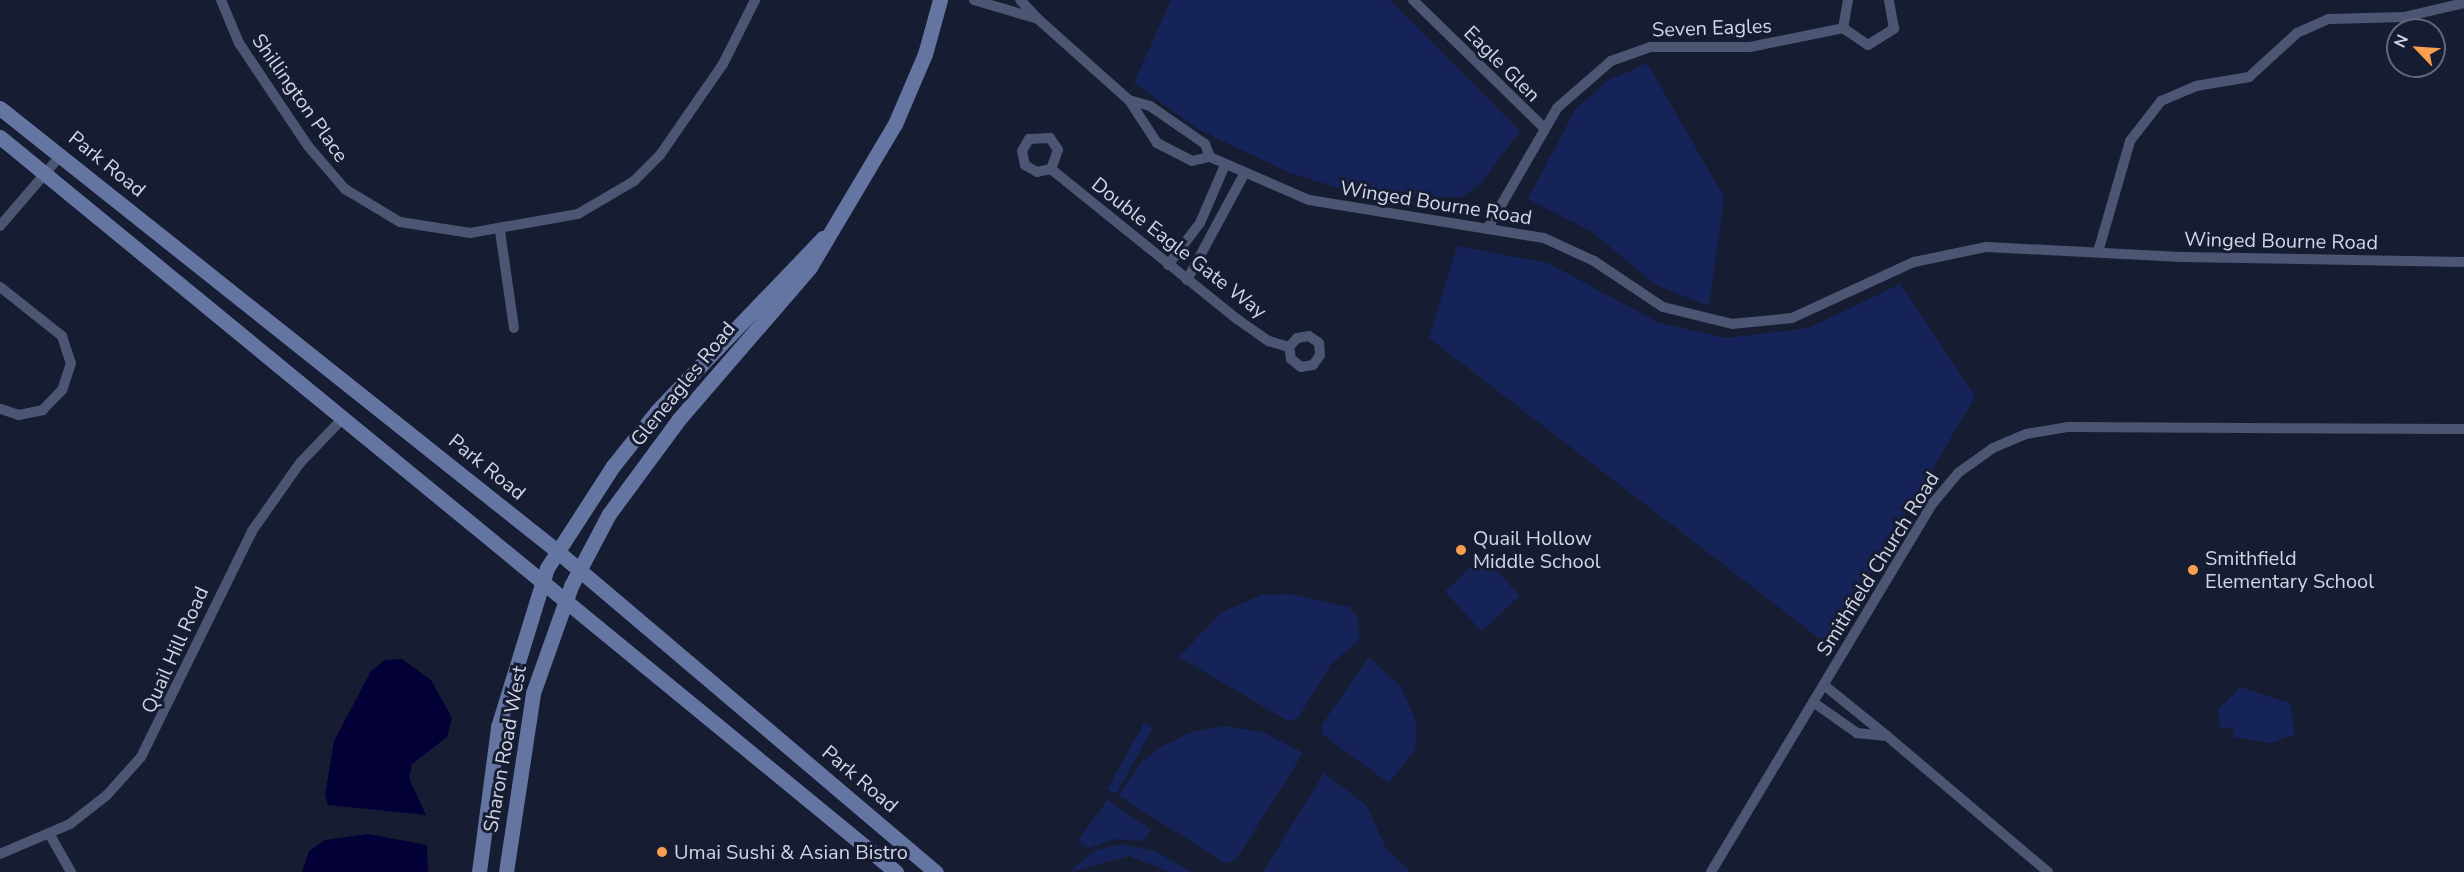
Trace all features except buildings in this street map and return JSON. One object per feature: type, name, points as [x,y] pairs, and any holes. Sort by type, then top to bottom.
[{"type":"main road","name":"Gleneagles Road","points":[[580,570],[609,514],[679,419],[810,267],[895,124],[925,54],[940,0]]},
{"type":"main road","name":"Park Road","points":[[0,108],[62,154],[557,551],[936,872]]},
{"type":"main road","points":[[0,137],[44,176],[544,578],[896,872]]},
{"type":"main road","name":"Gleneagles Road","points":[[557,551],[657,411],[830,232]]},
{"type":"main road","name":"Sharon Road West","points":[[479,872],[498,727],[544,578],[557,551]]},
{"type":"main road","name":"Sharon Road West","points":[[506,872],[533,693],[567,597],[580,570]]},
{"type":"street","name":"Shillington Place","points":[[221,0],[252,62],[308,146],[345,189],[383,214],[417,227],[500,231],[578,214],[634,181],[660,155],[723,64],[755,0]]},
{"type":"street","name":"Winged Bourne Road","points":[[974,0],[1038,19]]},
{"type":"street","name":"Winged Bourne Road","points":[[1020,0],[1038,19],[1129,100],[1157,143],[1192,162],[1210,158],[1309,200],[1364,212],[1489,226],[1569,248],[1663,307],[1739,324],[1792,318],[1884,274],[1945,254],[2021,246],[2098,252],[2464,262]]},
{"type":"street","name":"Eagle Glen","points":[[1413,0],[1543,127]]},
{"type":"street","points":[[1848,0],[1843,28],[1857,43],[1878,43],[1894,29],[1889,0]]},
{"type":"street","points":[[2098,252],[2130,141],[2161,101],[2182,90],[2249,77],[2312,25],[2337,18],[2404,17],[2464,3]]},
{"type":"street","name":"Seven Eagles","points":[[1489,226],[1543,127],[1591,73],[1634,52],[1685,43],[1784,43],[1843,28]]},
{"type":"street","name":"Winged Bourne Road","points":[[1129,100],[1150,106],[1205,144],[1210,158]]},
{"type":"street","points":[[0,226],[62,154]]},
{"type":"street","points":[[1168,265],[1200,223],[1225,165]]},
{"type":"street","name":"Double Eagle Gate Way","points":[[1051,169],[1187,280],[1269,341],[1289,347]]},
{"type":"street","points":[[1187,280],[1244,174]]},
{"type":"street","points":[[500,231],[514,328]]},
{"type":"street","points":[[0,286],[62,336],[71,359],[62,390],[43,410],[19,416],[0,409]]},
{"type":"street","name":"Quail Hill Road","points":[[0,854],[50,835],[95,806],[141,757],[252,531],[300,463],[343,418]]},
{"type":"street","name":"Smithfield Church Road","points":[[1711,872],[1942,491],[1978,458],[2010,440],[2068,427],[2464,429]]},
{"type":"street","points":[[1824,685],[2048,872]]},
{"type":"street","points":[[1814,702],[1857,733],[1887,736]]},
{"type":"street","points":[[50,835],[71,872]]},
{"type":"shaded area","points":[[1171,0],[1390,0],[1520,131],[1480,184],[1462,197],[1368,197],[1290,173],[1198,129],[1134,83]]},
{"type":"shaded area","points":[[1647,63],[1724,197],[1709,306],[1656,285],[1591,231],[1528,199],[1575,110],[1607,81]]},
{"type":"shaded area","points":[[1457,246],[1548,263],[1659,323],[1727,338],[1809,328],[1900,284],[1975,397],[1828,645],[1429,338]]},
{"type":"shaded area","points":[[1483,556],[1520,595],[1482,631],[1445,591]]},
{"type":"shaded area","points":[[1290,594],[1349,607],[1358,618],[1359,640],[1331,664],[1298,718],[1288,721],[1179,657],[1221,613],[1261,595]]},
{"type":"shaded area","points":[[1369,657],[1401,687],[1417,724],[1415,750],[1389,783],[1323,735],[1321,726]]},
{"type":"shaded area","points":[[402,659],[431,680],[452,718],[447,737],[412,764],[409,778],[426,815],[328,805],[325,795],[334,741],[371,671],[385,660]]},
{"type":"shaded area","points":[[2240,687],[2290,703],[2295,734],[2271,743],[2235,737],[2232,728],[2220,727],[2218,710]]},
{"type":"shaded area","points":[[1144,723],[1153,728],[1116,794],[1107,789]]},
{"type":"shaded area","points":[[1226,726],[1262,732],[1303,753],[1236,860],[1225,863],[1119,796],[1139,765],[1159,748],[1191,732]]},
{"type":"shaded area","points":[[1324,773],[1366,805],[1387,850],[1411,872],[1263,872]]},
{"type":"shaded area","points":[[1107,800],[1151,830],[1143,841],[1115,839],[1088,848],[1078,841]]},
{"type":"shaded area","points":[[368,834],[427,845],[428,872],[302,872],[309,851],[325,840]]},
{"type":"shaded area","points":[[1121,844],[1155,851],[1191,872],[1170,872],[1129,856],[1070,872],[1094,851]]},
{"type":"place","name":"Quail Hollow Middle School","points":[[1461,550]]},
{"type":"place","name":"Smithfield Elementary School","points":[[2193,570]]},
{"type":"place","name":"Umai Sushi & Asian Bistro","points":[[662,852]]}]
